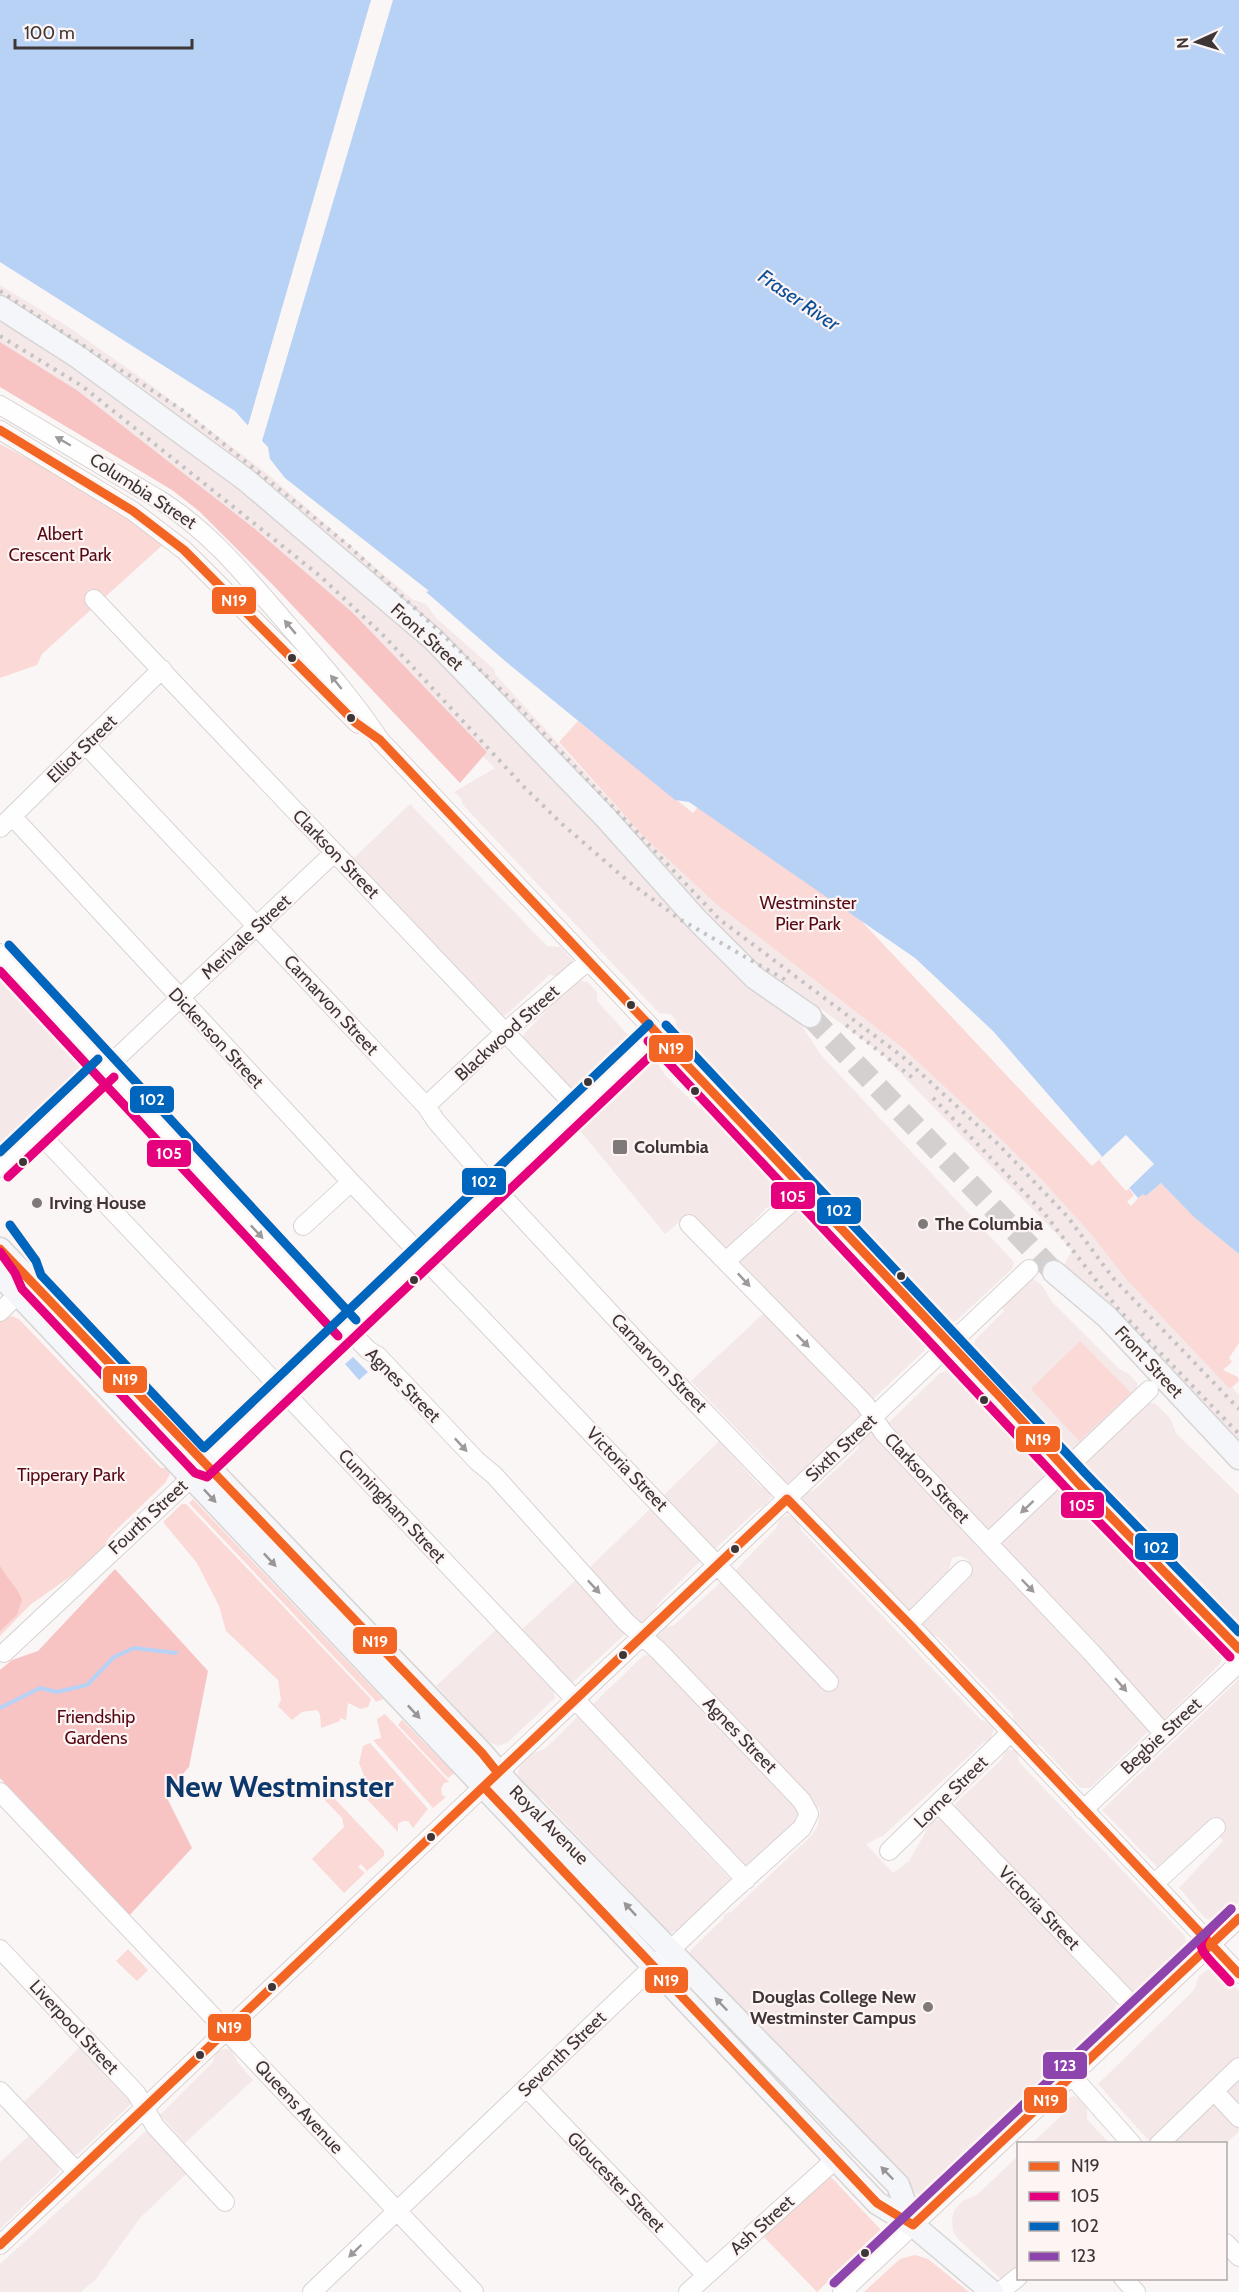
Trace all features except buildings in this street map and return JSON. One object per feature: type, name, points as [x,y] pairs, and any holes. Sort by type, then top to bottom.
[{"type":"main road","name":"Front Street","points":[[0,307],[78,357],[246,480],[424,632],[461,667],[605,817],[702,926],[755,978],[810,1016]]},
{"type":"main road","points":[[0,1232],[26,1267],[24,1288]]},
{"type":"main road","name":"Royal Avenue","points":[[0,1249],[24,1288],[198,1470],[482,1753],[491,1780],[662,1958],[898,2184],[913,2225]]},
{"type":"main road","name":"Front Street","points":[[1054,1272],[1107,1317],[1239,1458]]},
{"type":"main road","name":"Royal Avenue","points":[[0,1275],[24,1288]]},
{"type":"main road","name":"Royal Avenue","points":[[662,1958],[877,2203],[913,2225],[992,2292]]},
{"type":"street","name":"Columbia Street","points":[[0,405],[185,516],[210,537],[245,574],[364,716],[380,740],[1066,1470],[1239,1649]]},
{"type":"street","name":"Columbia Street","points":[[0,430],[146,520],[206,572],[356,723],[380,740]]},
{"type":"street","points":[[206,572],[212,562],[220,559],[245,574]]},
{"type":"street","name":"Clarkson Street","points":[[94,599],[578,1109]]},
{"type":"street","name":"Elliot Street","points":[[6,822],[162,669]]},
{"type":"street","name":"Carnarvon Street","points":[[86,745],[426,1106],[436,1121],[495,1188],[1239,1974]]},
{"type":"street","name":"Dickenson Street","points":[[6,822],[180,999],[423,1257]]},
{"type":"street","name":"Merivale Street","points":[[0,1168],[334,853]]},
{"type":"street","name":"Agnes Street","points":[[0,953],[347,1328],[368,1350],[378,1356],[477,1461],[494,1475],[582,1574],[802,1801],[809,1814]]},
{"type":"street","name":"Blackwood Street","points":[[426,1106],[506,1031],[588,961]]},
{"type":"street","name":"Fourth Street","points":[[4,1653],[657,1033]]},
{"type":"street","name":"Cunningham Street","points":[[38,1132],[746,1881]]},
{"type":"street","points":[[303,1226],[351,1182]]},
{"type":"street","points":[[726,1261],[805,1190]]},
{"type":"street","name":"Clarkson Street","points":[[689,1224],[865,1404],[873,1418],[1164,1734]]},
{"type":"street","name":"Victoria Street","points":[[423,1257],[719,1564],[829,1683]]},
{"type":"street","name":"Sixth Street","points":[[2,2240],[146,2107],[1029,1269]]},
{"type":"street","points":[[0,1312],[24,1288]]},
{"type":"street","points":[[988,1544],[1149,1390]]},
{"type":"street","points":[[909,1624],[963,1570]]},
{"type":"street","name":"Begbie Street","points":[[1083,1809],[1239,1663]]},
{"type":"street","name":"Lorne Street","points":[[889,1851],[1011,1732]]},
{"type":"street","name":"Queens Avenue","points":[[0,1792],[474,2292]]},
{"type":"street","name":"Victoria Street","points":[[939,1804],[1139,2012]]},
{"type":"street","name":"Seventh Street","points":[[312,2292],[662,1958],[802,1828],[809,1814]]},
{"type":"street","points":[[1154,1884],[1216,1827]]},
{"type":"street","points":[[842,2292],[1239,1918]]},
{"type":"street","name":"Liverpool Street","points":[[0,1950],[146,2107],[155,2126],[225,2202]]},
{"type":"street","points":[[1161,2142],[1239,2067]]},
{"type":"street","points":[[1072,2076],[1130,2142]]},
{"type":"street","name":"Gloucester Street","points":[[527,2088],[706,2275]]},
{"type":"street","points":[[0,2091],[77,2172]]},
{"type":"street","points":[[1214,2091],[1239,2118]]},
{"type":"street","name":"Ash Street","points":[[688,2292],[837,2158]]},
{"type":"street","points":[[1227,2244],[1239,2258]]},
{"type":"street","points":[[1000,2292],[1017,2278]]},
{"type":"street","points":[[1125,2280],[1136,2292]]},
{"type":"shaded area","points":[[0,285],[67,326],[147,382],[270,476],[412,599],[426,604],[436,618],[495,670],[495,674],[644,837],[716,904],[904,1049],[1002,1139],[1239,1395],[1239,1446],[1062,1269],[1072,1250],[881,1053],[758,966],[485,680],[0,296]]},
{"type":"shaded area","points":[[0,317],[22,329],[261,504],[317,549],[431,653],[791,1010],[822,1056],[1014,1262],[1012,1269],[955,1322],[944,1321],[937,1308],[822,1187],[814,1184],[806,1176],[801,1164],[678,1036],[674,1029],[677,1022],[671,1014],[659,1013],[462,804],[462,800],[454,792],[495,768],[318,599],[175,480],[0,363]]},
{"type":"shaded area","points":[[410,804],[547,946],[561,947],[573,961],[563,977],[549,975],[506,1015],[502,1016],[351,861]]},
{"type":"shaded area","points":[[0,969],[96,1068],[0,1156]]},
{"type":"shaded area","points":[[576,980],[588,982],[597,992],[597,1001],[629,1036],[631,1042],[576,1095],[522,1039],[524,1034]]},
{"type":"shaded area","points":[[647,1057],[655,1059],[665,1075],[696,1105],[718,1117],[720,1126],[776,1185],[784,1182],[789,1187],[790,1193],[779,1205],[766,1208],[728,1249],[722,1250],[687,1215],[665,1234],[577,1127],[635,1073],[638,1064]]},
{"type":"shaded area","points":[[799,1205],[807,1206],[813,1212],[813,1225],[905,1325],[914,1327],[927,1341],[924,1351],[872,1400],[867,1398],[738,1263]]},
{"type":"shaded area","points":[[1030,1277],[1042,1285],[1052,1302],[1119,1369],[1129,1374],[1137,1383],[1137,1392],[1071,1453],[1058,1447],[1054,1441],[1055,1432],[973,1348],[975,1340],[1004,1311],[1001,1306]]},
{"type":"shaded area","points":[[764,1313],[843,1395],[849,1396],[860,1408],[861,1415],[794,1481],[788,1483],[783,1482],[776,1470],[691,1381]]},
{"type":"shaded area","points":[[947,1371],[957,1374],[1031,1455],[1041,1458],[1049,1471],[1048,1478],[990,1533],[886,1425],[940,1373]]},
{"type":"shaded area","points":[[1146,1402],[1156,1404],[1170,1418],[1176,1433],[1239,1495],[1239,1629],[1165,1553],[1165,1548],[1103,1482],[1090,1483],[1081,1472],[1099,1445],[1107,1443]]},
{"type":"shaded area","points":[[869,1433],[877,1433],[1150,1730],[1090,1788],[1080,1788],[1040,1745],[1034,1744],[1014,1723],[1013,1715],[938,1637],[929,1636],[921,1626],[969,1579],[972,1566],[967,1559],[960,1556],[952,1558],[948,1573],[913,1609],[906,1611],[802,1500],[804,1493],[814,1490],[858,1449],[860,1441]]},
{"type":"shaded area","points":[[719,1441],[759,1485],[769,1491],[771,1497],[766,1505],[757,1510],[715,1549],[663,1496]]},
{"type":"shaded area","points":[[1061,1486],[1070,1490],[1079,1505],[1145,1574],[1159,1582],[1174,1611],[1201,1639],[1212,1641],[1223,1652],[1220,1664],[1163,1720],[998,1548],[1000,1540]]},
{"type":"shaded area","points":[[654,1505],[702,1559],[657,1605],[656,1613],[642,1626],[586,1571]]},
{"type":"shaded area","name":"Douglas College New Westminster Campus","points":[[787,1515],[797,1519],[801,1530],[981,1720],[988,1722],[994,1729],[990,1740],[983,1743],[884,1835],[866,1844],[893,1873],[909,1861],[933,1820],[942,1819],[1116,2004],[1115,2011],[1065,2059],[1064,2068],[1048,2082],[1037,2086],[930,2191],[921,2195],[908,2191],[898,2174],[689,1955],[725,1914],[731,1912],[812,1835],[818,1825],[820,1811],[819,1807],[815,1809],[657,1636],[666,1627],[674,1625],[720,1583],[724,1582],[829,1691],[838,1682],[735,1571],[776,1528],[780,1519]]},
{"type":"shaded area","points":[[578,1578],[625,1634],[571,1684],[520,1631]]},
{"type":"shaded area","points":[[498,1628],[554,1690],[555,1698],[508,1742],[498,1746],[489,1742],[436,1686]]},
{"type":"shaded area","points":[[644,1655],[650,1656],[798,1811],[795,1821],[743,1870],[592,1705]]},
{"type":"shaded area","points":[[1239,1679],[1239,1902],[1220,1919],[1212,1921],[1205,1918],[1179,1888],[1223,1841],[1207,1822],[1158,1868],[1102,1810]]},
{"type":"shaded area","points":[[578,1716],[732,1881],[676,1931],[668,1933],[655,1923],[653,1915],[542,1799],[533,1796],[519,1780],[518,1773],[521,1763],[533,1753],[545,1749]]},
{"type":"shaded area","points":[[1006,1750],[1015,1750],[1018,1753],[1019,1762],[1184,1935],[1188,1944],[1184,1954],[1171,1959],[1136,1991],[1131,1992],[955,1809],[956,1803],[1001,1760]]},
{"type":"shaded area","points":[[1210,1968],[1218,1969],[1239,1991],[1239,2057],[1200,2096],[1149,2141],[1098,2084],[1194,1990],[1199,1976]]},
{"type":"shaded area","points":[[80,2047],[132,2098],[132,2103],[78,2154],[72,2155],[22,2104]]},
{"type":"shaded area","points":[[231,2050],[239,2064],[253,2080],[185,2143],[160,2115],[213,2062],[216,2052]]},
{"type":"shaded area","points":[[1239,2078],[1239,2131],[1227,2143],[1170,2142]]},
{"type":"shaded area","points":[[1075,2096],[1087,2106],[1087,2119],[1108,2142],[1033,2142],[1062,2115],[1067,2098]]},
{"type":"shaded area","points":[[147,2130],[187,2173],[140,2218],[96,2279],[81,2292],[0,2292],[0,2264]]},
{"type":"shaded area","points":[[31,2134],[58,2163],[59,2172],[0,2229],[0,2162]]},
{"type":"shaded area","points":[[1017,2157],[1017,2270],[1008,2279],[1000,2278],[958,2239],[953,2231],[954,2211],[962,2201],[977,2195]]},
{"type":"green space","points":[[0,342],[78,391],[255,529],[353,613],[487,752],[460,783],[273,585],[199,511],[172,490],[0,387]]},
{"type":"green space","name":"Albert Crescent Park","points":[[0,444],[95,494],[167,541],[42,654],[37,665],[0,678]]},
{"type":"green space","name":"Westminster Pier Park","points":[[578,721],[693,813],[724,775],[1092,1166],[1126,1135],[1129,1189],[1134,1195],[1127,1202],[1131,1206],[1143,1193],[1146,1196],[1161,1183],[1196,1218],[1239,1254],[1239,1343],[1229,1358],[1232,1362],[1223,1370],[1238,1377],[1239,1381],[1230,1389],[1127,1280],[1092,1235],[1042,1180],[904,1049],[716,904],[644,837],[559,742]]},
{"type":"green space","name":"Tipperary Park","points":[[12,1316],[19,1319],[161,1468],[167,1468],[170,1474],[165,1483],[111,1535],[95,1559],[30,1605],[0,1636],[0,1321]]},
{"type":"green space","points":[[1080,1341],[1131,1393],[1079,1441],[1031,1389]]},
{"type":"green space","points":[[193,1499],[383,1699],[376,1702],[189,1503]]},
{"type":"green space","points":[[182,1504],[186,1504],[371,1699],[368,1707],[361,1709],[348,1703],[346,1720],[340,1718],[340,1721],[321,1728],[320,1714],[317,1710],[302,1712],[292,1720],[278,1706],[281,1700],[278,1680],[226,1631],[219,1606],[197,1563],[163,1522]]},
{"type":"green space","points":[[0,1566],[22,1600],[17,1615],[0,1631]]},
{"type":"green space","name":"Friendship Gardens","points":[[115,1569],[208,1671],[189,1767],[165,1794],[192,1848],[126,1919],[0,1778],[0,1670],[12,1660],[38,1651]]},
{"type":"green space","points":[[385,1714],[449,1782],[444,1783],[441,1789],[442,1795],[446,1797],[433,1808],[373,1740],[381,1738],[377,1719]]},
{"type":"green space","points":[[402,1720],[439,1758],[449,1762],[457,1771],[448,1778],[398,1725]]},
{"type":"green space","points":[[370,1743],[428,1809],[413,1828],[408,1821],[403,1821],[398,1824],[398,1832],[358,1790],[365,1778],[359,1763],[363,1746]]},
{"type":"green space","points":[[321,1784],[384,1851],[384,1856],[367,1871],[361,1864],[358,1867],[365,1873],[344,1893],[312,1859],[344,1827],[342,1818],[315,1790]]},
{"type":"green space","points":[[128,1949],[148,1970],[137,1981],[116,1961]]},
{"type":"green space","points":[[830,2176],[881,2230],[817,2292],[764,2237]]},
{"type":"green space","points":[[915,2255],[928,2259],[969,2292],[864,2292],[900,2259]]},
{"type":"water","name":"Fraser River","points":[[0,0],[1239,0],[1239,1254],[1194,1217],[1161,1183],[1146,1196],[1143,1194],[1138,1198],[993,1031],[915,958],[689,802],[675,800],[505,661],[425,591],[282,480],[269,463],[266,446],[235,411],[0,262]]},
{"type":"water","points":[[353,1357],[368,1372],[359,1380],[345,1364]]},
{"type":"pier","points":[[371,0],[393,0],[262,441],[268,447],[270,459],[285,478],[429,591],[422,593],[280,482],[267,464],[263,448],[247,429]]},
{"type":"pier","points":[[1126,1135],[1154,1164],[1126,1191],[1099,1160]]},
{"type":"waterway","points":[[0,1708],[40,1688],[57,1692],[87,1685],[114,1657],[134,1648],[176,1653]]},
{"type":"tunnel","points":[[810,1016],[1054,1272]]},
{"type":"railway","points":[[0,291],[182,410],[349,546],[514,702],[719,919],[903,1057],[998,1144],[1067,1216],[1113,1278],[1239,1409]]},
{"type":"railway","points":[[0,336],[82,386],[320,576],[385,637],[524,787],[562,824],[629,882],[681,920],[789,982]]},
{"type":"railway","points":[[846,1025],[914,1079]]},
{"type":"railway","points":[[933,1098],[1044,1213],[1119,1310],[1239,1434]]},
{"type":"transit line","name":"N19","points":[[0,430],[133,511],[184,550],[356,723],[380,740],[1004,1401],[1077,1482],[1239,1649]]},
{"type":"transit line","name":"102","points":[[9,945],[356,1320]]},
{"type":"transit line","name":"105","points":[[0,971],[338,1336]]},
{"type":"transit line","name":"102","points":[[10,1225],[36,1261],[41,1275],[204,1448],[649,1024]]},
{"type":"transit line","name":"102","points":[[666,1025],[1086,1474],[1239,1632]]},
{"type":"transit line","name":"105","points":[[648,1041],[1068,1490],[1230,1657]]},
{"type":"transit line","name":"105","points":[[0,1252],[15,1273],[22,1289],[195,1473],[207,1477],[665,1042]]},
{"type":"transit line","name":"102","points":[[0,1152],[98,1059]]},
{"type":"transit line","name":"105","points":[[8,1177],[114,1077]]},
{"type":"transit line","name":"N19","points":[[0,1249],[482,1753],[498,1773]]},
{"type":"transit line","name":"N19","points":[[787,1499],[909,1624],[1239,1974]]},
{"type":"transit line","name":"N19","points":[[0,2245],[787,1499]]},
{"type":"transit line","name":"N19","points":[[484,1787],[877,2203],[913,2225],[1239,1918]]},
{"type":"transit line","name":"105","points":[[1230,1982],[1209,1959],[1201,1945],[1208,1932],[1231,1909]]},
{"type":"transit line","name":"123","points":[[834,2283],[1231,1909]]},
{"type":"place","name":"Columbia","points":[[620,1147]]},
{"type":"place","name":"Irving House","points":[[37,1203]]},
{"type":"place","name":"The Columbia","points":[[923,1224]]},
{"type":"place","name":"Douglas College New Westminster Campus","points":[[928,2007]]},
{"type":"district","name":"New Westminster","points":[[279,1786]]}]
